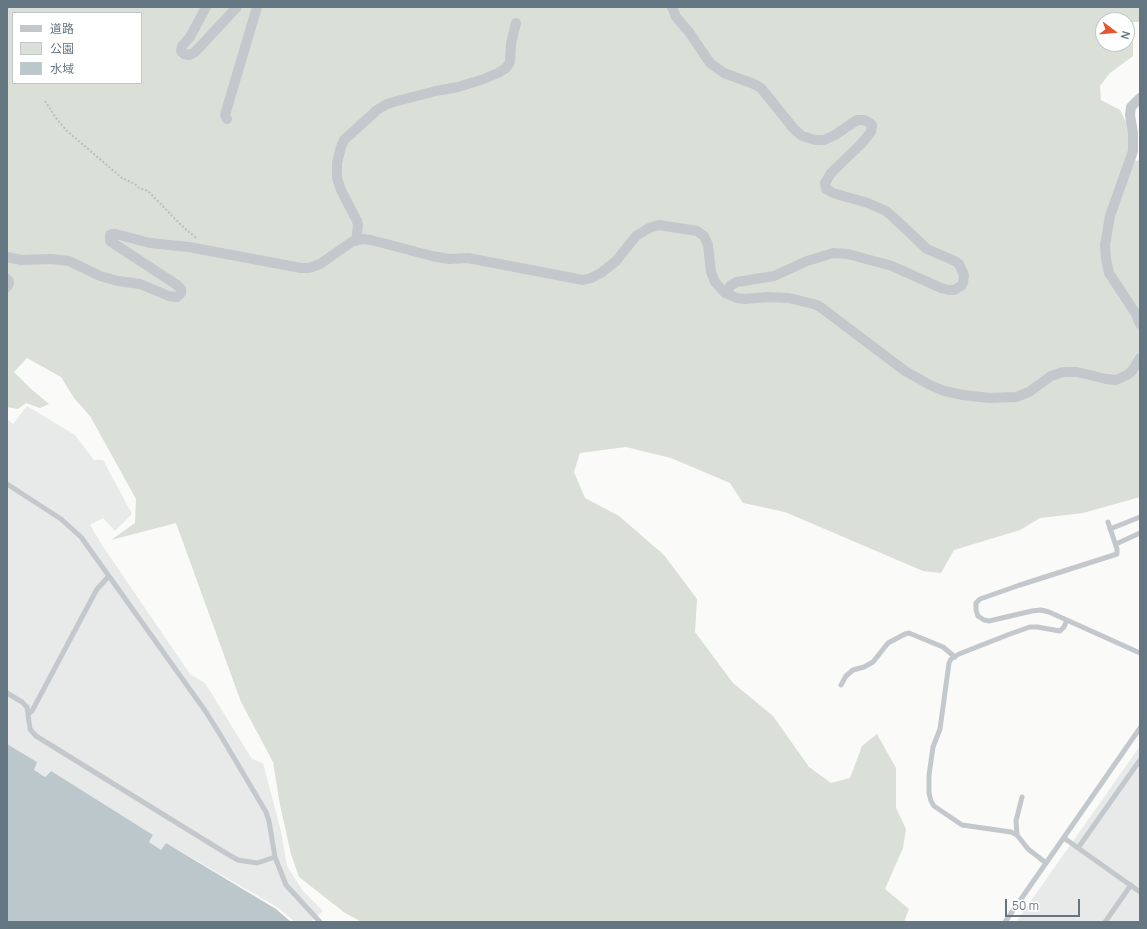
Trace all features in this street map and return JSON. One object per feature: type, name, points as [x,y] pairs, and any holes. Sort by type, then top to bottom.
[{"type":"street","points":[[206,7],[190,37],[182,46],[181,51],[184,54],[189,55],[195,52],[237,7]]},
{"type":"street","points":[[226,119],[225,115],[257,7]]},
{"type":"street","points":[[672,7],[676,17],[689,32],[710,64],[724,73],[761,88],[794,129],[802,136],[815,140],[824,140],[835,135],[857,120],[864,120],[870,123],[872,125],[871,132],[861,144],[831,173],[825,183],[826,189],[833,193],[868,203],[886,211],[894,216],[927,249],[956,261],[964,275],[961,286],[954,290],[949,290],[940,288],[892,266],[848,254],[833,253],[807,261],[774,276],[737,282],[731,285],[725,293]]},
{"type":"street","points":[[356,241],[357,221],[341,190],[337,178],[337,163],[344,140],[377,110],[387,104],[436,91],[458,87],[481,80],[506,68],[510,62],[511,44],[516,23]]},
{"type":"street","points":[[1140,98],[1131,107],[1130,115],[1133,133],[1133,151],[1110,216],[1105,245],[1109,273],[1136,314],[1140,324]]},
{"type":"street","points":[[7,257],[21,260],[51,259],[69,261],[100,276],[118,281],[140,284],[169,296],[177,297],[181,293],[181,289],[178,284],[110,241],[110,235],[116,234],[150,242],[201,249],[301,268],[309,268],[320,264],[348,244],[356,241],[372,240],[438,257],[449,259],[468,258],[583,280],[601,273],[616,261],[636,236],[653,226],[665,225],[697,230],[704,236],[708,245],[711,272],[715,282],[725,293],[737,298],[789,298],[817,305],[823,308],[905,371],[944,391],[989,398],[1016,397],[1029,392],[1052,376],[1063,372],[1076,372],[1116,380],[1132,371],[1140,358]]},
{"type":"street","points":[[7,279],[9,283],[7,287]]},
{"type":"lane","points":[[7,484],[69,525],[81,537],[109,576],[206,712],[261,803],[269,821],[275,857],[286,885],[320,922]]},
{"type":"lane","points":[[1110,529],[1140,517]]},
{"type":"lane","points":[[1108,522],[1118,549],[1117,554],[980,599],[976,604],[976,610],[978,616],[989,621],[1032,611],[1041,610],[1049,612],[1140,653]]},
{"type":"lane","points":[[1116,544],[1140,533]]},
{"type":"lane","points":[[28,714],[32,711],[97,589],[109,576]]},
{"type":"lane","points":[[1046,862],[1028,849],[1017,835],[1011,832],[962,825],[934,806],[929,793],[930,768],[933,747],[940,729],[949,663],[951,659],[1010,634],[1030,628],[1038,627],[1060,631],[1064,627],[1066,620]]},
{"type":"lane","points":[[841,686],[846,676],[853,670],[864,668],[873,662],[888,643],[905,634],[909,633],[943,647],[955,657]]},
{"type":"lane","points":[[7,693],[22,702],[27,707],[30,729],[36,736],[224,852],[238,860],[257,863],[275,857]]},
{"type":"lane","points":[[1007,921],[1046,862],[1140,728]]},
{"type":"lane","points":[[1078,848],[1140,760]]},
{"type":"lane","points":[[1017,835],[1016,821],[1022,798]]},
{"type":"lane","points":[[1064,838],[1140,892]]},
{"type":"lane","points":[[1105,922],[1131,885]]},
{"type":"path","points":[[45,101],[67,131],[126,181],[148,191],[199,241],[201,244],[201,249]]},
{"type":"shaded area","points":[[27,406],[75,435],[94,460],[103,460],[132,514],[115,531],[103,518],[90,525],[190,674],[205,683],[252,759],[263,763],[281,831],[287,866],[303,891],[323,911],[310,922],[295,922],[277,907],[166,843],[161,850],[149,842],[153,835],[50,771],[45,777],[33,770],[37,762],[7,744],[7,419],[13,424]]},
{"type":"shaded area","points":[[1140,746],[1140,922],[1016,922]]},
{"type":"green space","points":[[7,7],[1140,7],[1140,22],[1135,22],[1135,12],[1095,12],[1095,52],[1133,52],[1133,56],[1110,73],[1100,86],[1101,100],[1120,110],[1129,128],[1128,159],[1138,161],[1140,157],[1140,497],[1083,513],[1040,518],[1020,530],[954,550],[941,573],[923,571],[785,512],[743,503],[730,483],[671,458],[626,447],[580,453],[574,472],[585,498],[619,516],[664,555],[697,599],[695,632],[733,683],[773,716],[809,767],[831,783],[850,778],[862,746],[877,734],[896,768],[896,808],[906,829],[903,848],[885,889],[909,909],[904,922],[362,922],[345,913],[299,877],[291,854],[280,805],[273,762],[241,702],[176,523],[111,540],[135,523],[136,499],[90,416],[74,398],[61,377],[27,358],[14,372],[49,404],[40,408],[26,403],[18,409],[7,407]]},
{"type":"water","points":[[7,744],[37,762],[34,770],[45,777],[51,771],[153,835],[149,842],[161,850],[166,843],[276,909],[291,922],[7,922]]}]
